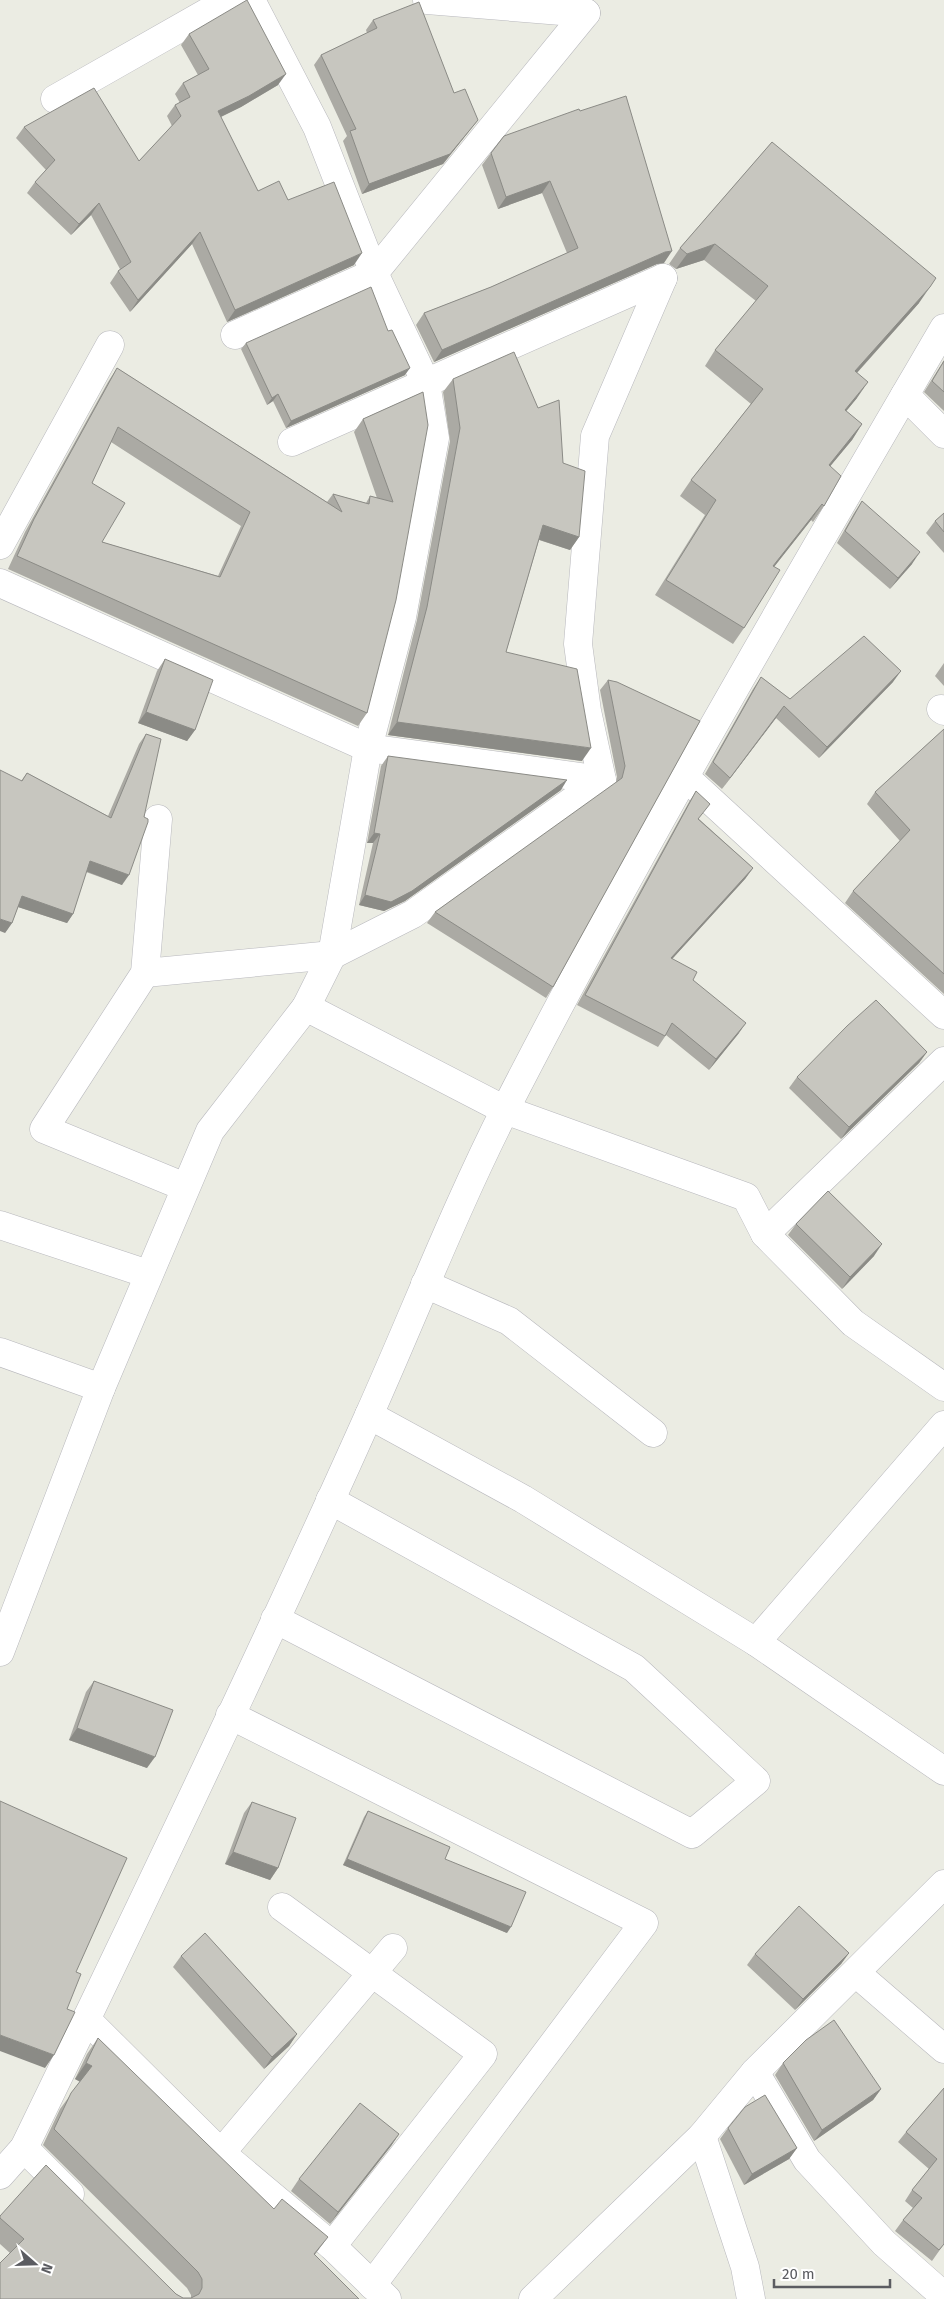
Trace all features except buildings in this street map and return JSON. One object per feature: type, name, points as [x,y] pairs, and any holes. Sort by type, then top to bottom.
[{"type":"street","points":[[54,99],[229,0]]},
{"type":"street","points":[[0,1652],[101,1388],[210,1131],[306,1007],[332,955],[368,748],[402,617],[435,438],[426,383],[374,273],[317,127],[251,0]]},
{"type":"street","points":[[235,335],[374,273],[586,12],[427,0]]},
{"type":"street","points":[[292,442],[663,278],[595,436],[578,644],[587,711],[602,780]]},
{"type":"street","points":[[0,2175],[24,2148],[86,2020],[330,1500],[425,1284],[505,1110],[684,776],[944,328]]},
{"type":"street","points":[[0,545],[110,345]]},
{"type":"street","points":[[905,395],[944,434]]},
{"type":"street","points":[[0,583],[368,748],[602,780]]},
{"type":"street","points":[[684,776],[944,1015]]},
{"type":"street","points":[[145,974],[332,955],[413,914],[602,780]]},
{"type":"street","points":[[158,819],[145,974],[44,1129],[185,1187]]},
{"type":"street","points":[[306,1007],[505,1110],[746,1197],[764,1234],[853,1322],[944,1387]]},
{"type":"street","points":[[764,1234],[944,1061]]},
{"type":"street","points":[[0,1225],[148,1274]]},
{"type":"street","points":[[425,1284],[509,1321],[653,1432]]},
{"type":"street","points":[[0,1352],[101,1388]]},
{"type":"street","points":[[369,1415],[522,1499],[756,1642],[944,1771]]},
{"type":"street","points":[[756,1642],[944,1425]]},
{"type":"street","points":[[275,1619],[692,1834],[756,1781],[634,1668],[330,1500]]},
{"type":"street","points":[[86,2020],[221,2153],[332,2246],[380,2292],[644,1923],[230,1715]]},
{"type":"street","points":[[533,2299],[702,2136],[755,2072],[944,1884]]},
{"type":"street","points":[[282,1907],[484,2054],[332,2246]]},
{"type":"street","points":[[221,2153],[372,1971],[394,1948]]},
{"type":"street","points":[[856,1973],[944,2049]]},
{"type":"street","points":[[755,2072],[807,2160],[884,2243],[944,2296]]},
{"type":"street","points":[[702,2136],[745,2267],[751,2299]]},
{"type":"street","points":[[24,2148],[86,2210]]}]
